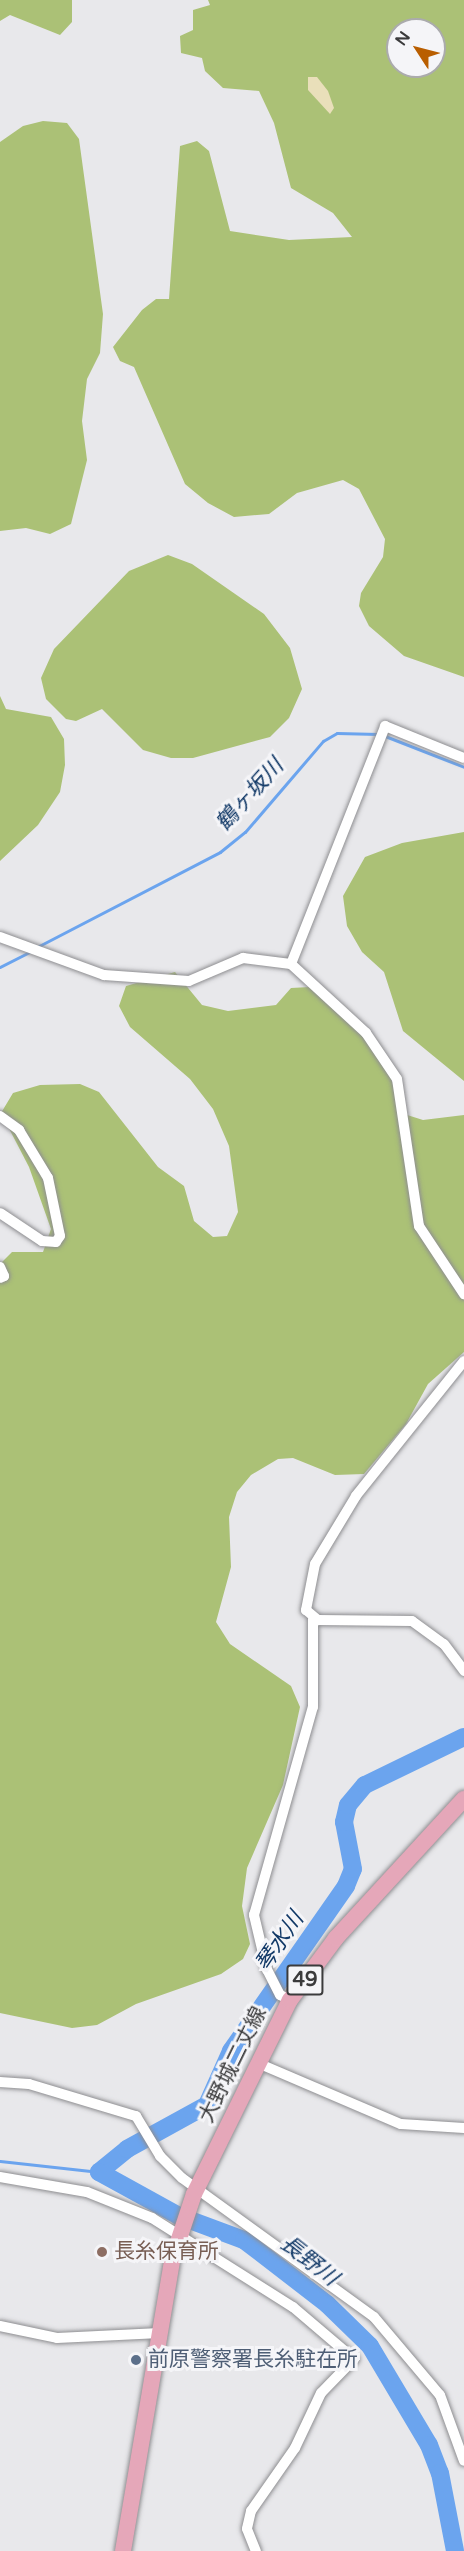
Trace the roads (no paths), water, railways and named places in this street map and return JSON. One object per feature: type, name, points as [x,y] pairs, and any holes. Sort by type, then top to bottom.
[{"type":"main road","name":"大野城二丈線","points":[[196,2191],[260,2064],[285,1998],[336,1938],[464,1799]]},
{"type":"main road","name":"49","points":[[123,2551],[179,2233],[196,2191]]},
{"type":"street","points":[[291,964],[385,726],[464,758]]},
{"type":"street","points":[[0,937],[43,955],[104,975],[189,981],[243,958],[291,964],[366,1033],[398,1078],[419,1226],[464,1294]]},
{"type":"street","points":[[0,1116],[20,1130],[48,1178],[60,1236],[56,1242],[42,1241],[0,1213]]},
{"type":"street","points":[[0,1267],[0,1278]]},
{"type":"street","points":[[285,1998],[273,1983],[254,1915],[313,1707],[314,1619],[306,1604],[324,1547],[356,1496],[464,1361]]},
{"type":"street","points":[[314,1619],[412,1621],[439,1638],[464,1671]]},
{"type":"street","points":[[260,2064],[401,2124],[464,2128]]},
{"type":"street","points":[[0,2082],[16,2081],[124,2110],[148,2133],[154,2144],[196,2191],[374,2317],[440,2395],[464,2461]]},
{"type":"street","points":[[0,2177],[87,2192],[179,2233],[293,2307],[356,2363],[321,2393],[295,2448],[262,2490],[247,2522],[255,2551]]},
{"type":"street","points":[[0,2325],[57,2338],[160,2333]]},
{"type":"waterway","name":"鶴ヶ坂川","points":[[37,947],[220,852],[245,832],[323,741],[337,733],[378,734]]},
{"type":"waterway","name":"鶴ヶ坂川","points":[[385,736],[464,767]]},
{"type":"waterway","name":"鶴ヶ坂川","points":[[0,967],[29,952]]},
{"type":"waterway","name":"琴水川","points":[[99,2172],[127,2149],[207,2105],[231,2051],[346,1886],[353,1869],[344,1822],[348,1805],[365,1785],[464,1737]]},
{"type":"waterway","name":"長野川","points":[[0,2161],[99,2172]]},
{"type":"waterway","name":"長野川","points":[[99,2172],[179,2216],[244,2240],[327,2304],[370,2346],[429,2445],[440,2473],[455,2551]]},
{"type":"place","name":"長糸保育所","points":[[102,2252]]},
{"type":"place","name":"前原警察署長糸駐在所","points":[[136,2360]]}]
